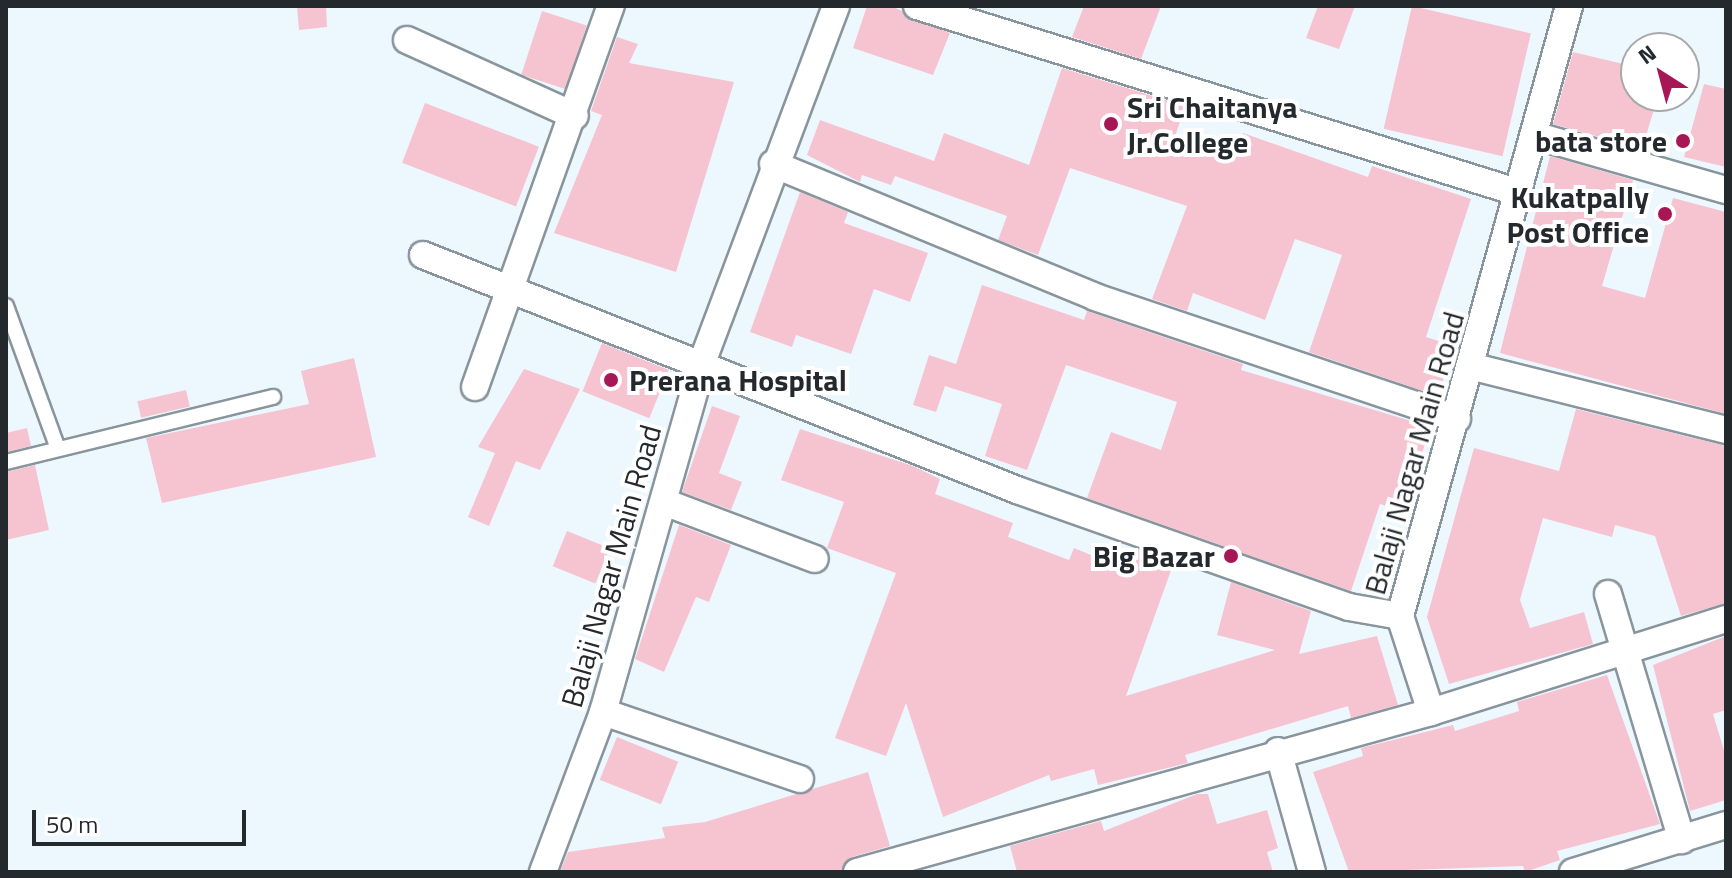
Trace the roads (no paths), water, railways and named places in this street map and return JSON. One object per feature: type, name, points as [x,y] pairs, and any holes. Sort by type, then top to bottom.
[{"type":"street","points":[[475,387],[575,116],[611,6]]},
{"type":"street","name":"Balaji Nagar Main Road","points":[[543,872],[603,712],[703,360],[773,164],[836,6]]},
{"type":"street","points":[[917,6],[1520,193]]},
{"type":"street","name":"Balaji Nagar Main Road","points":[[1431,712],[1400,616],[1474,367],[1569,6]]},
{"type":"street","points":[[407,40],[575,116]]},
{"type":"street","points":[[1534,135],[1726,190]]},
{"type":"street","points":[[773,164],[1095,297],[1457,419]]},
{"type":"street","points":[[423,255],[703,360],[1017,490],[1349,607],[1400,616]]},
{"type":"street","points":[[1474,367],[1726,430]]},
{"type":"street","points":[[664,502],[815,559]]},
{"type":"street","points":[[1608,594],[1682,840]]},
{"type":"street","points":[[857,872],[1278,751],[1431,712],[1726,619]]},
{"type":"street","points":[[603,712],[800,779]]},
{"type":"street","points":[[1278,751],[1312,872]]},
{"type":"street","points":[[1573,872],[1726,825]]},
{"type":"lane","points":[[6,306],[57,446]]},
{"type":"lane","points":[[6,462],[57,446],[273,397]]},
{"type":"place","name":"Sri Chaitanya Jr.College","points":[[1111,124]]},
{"type":"place","name":"bata store","points":[[1683,141]]},
{"type":"place","name":"Kukatpally Post Office","points":[[1665,214]]},
{"type":"place","name":"Prerana Hospital","points":[[611,380]]},
{"type":"place","name":"Big Bazar","points":[[1231,556]]}]
